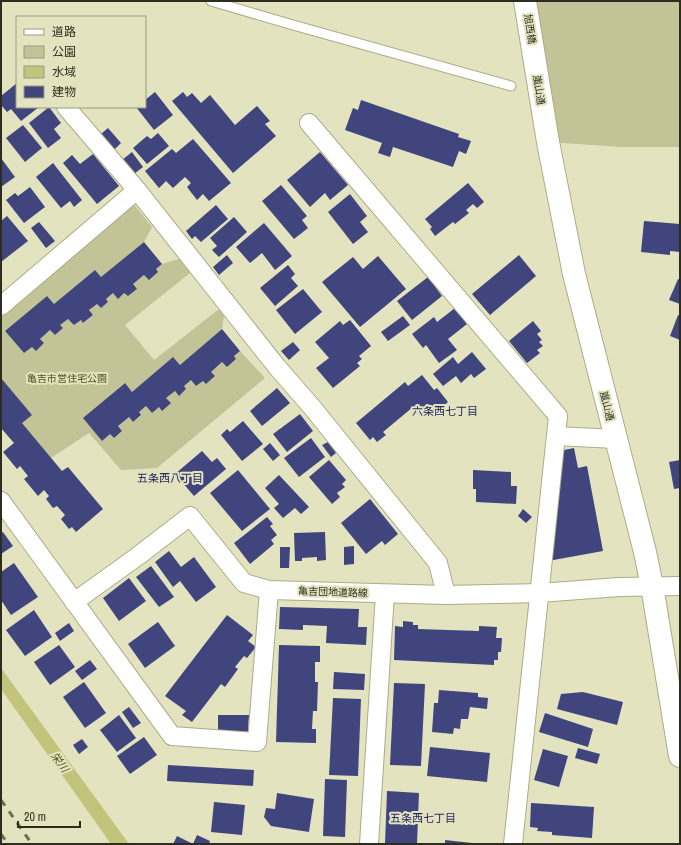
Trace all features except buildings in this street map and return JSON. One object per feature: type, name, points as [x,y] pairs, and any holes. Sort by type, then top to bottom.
[{"type":"street","name":"旭西橋","points":[[525,1],[534,57]]},
{"type":"street","name":"嵐山通","points":[[534,57],[548,142],[574,274],[645,552],[680,756]]},
{"type":"street","points":[[67,108],[137,190],[277,367],[311,406],[438,563],[446,595]]},
{"type":"street","points":[[309,123],[558,416],[513,844]]},
{"type":"street","points":[[1,306],[137,190]]},
{"type":"street","points":[[556,436],[616,439]]},
{"type":"street","points":[[1,501],[172,736],[257,742],[269,590]]},
{"type":"street","name":"亀吉団地道路線","points":[[74,602],[190,516],[244,583],[269,590],[446,595],[539,593],[619,587],[680,586]]},
{"type":"street","points":[[369,844],[385,594]]},
{"type":"lane","points":[[211,1],[511,86]]},
{"type":"green space","points":[[525,1],[680,1],[680,147],[622,147],[548,142]]},
{"type":"green space","name":"亀吉市営住宅公園","points":[[128,197],[152,227],[144,242],[101,277],[95,270],[54,304],[47,296],[5,331],[24,353],[32,347],[36,350],[44,343],[40,339],[50,330],[55,335],[63,328],[60,325],[68,319],[74,325],[81,320],[84,323],[93,315],[89,310],[97,304],[101,308],[108,302],[106,299],[113,293],[118,298],[124,293],[128,296],[137,289],[133,284],[144,275],[158,272],[156,269],[162,264],[179,259],[190,273],[125,325],[154,360],[219,309],[224,316],[222,329],[180,365],[173,357],[132,392],[124,383],[84,418],[102,441],[110,434],[114,438],[122,431],[118,426],[129,417],[133,422],[141,416],[139,412],[146,406],[152,413],[159,407],[162,410],[170,403],[166,398],[175,391],[179,396],[186,389],[184,386],[191,380],[196,386],[203,381],[206,384],[215,376],[211,372],[222,362],[227,367],[236,359],[234,356],[240,351],[265,378],[157,468],[121,470],[89,433],[51,458],[22,423],[1,378],[1,306]]},
{"type":"water","name":"栄川","points":[[1,668],[129,844],[111,844],[1,689]]},
{"type":"railway","points":[[1,800],[32,844]]},
{"type":"railway","points":[[1,834],[8,844]]},
{"type":"district","name":"六条西七丁目","points":[[445,411]]},
{"type":"district","name":"五条西八丁目","points":[[170,478]]},
{"type":"district","name":"五条西七丁目","points":[[423,818]]}]
